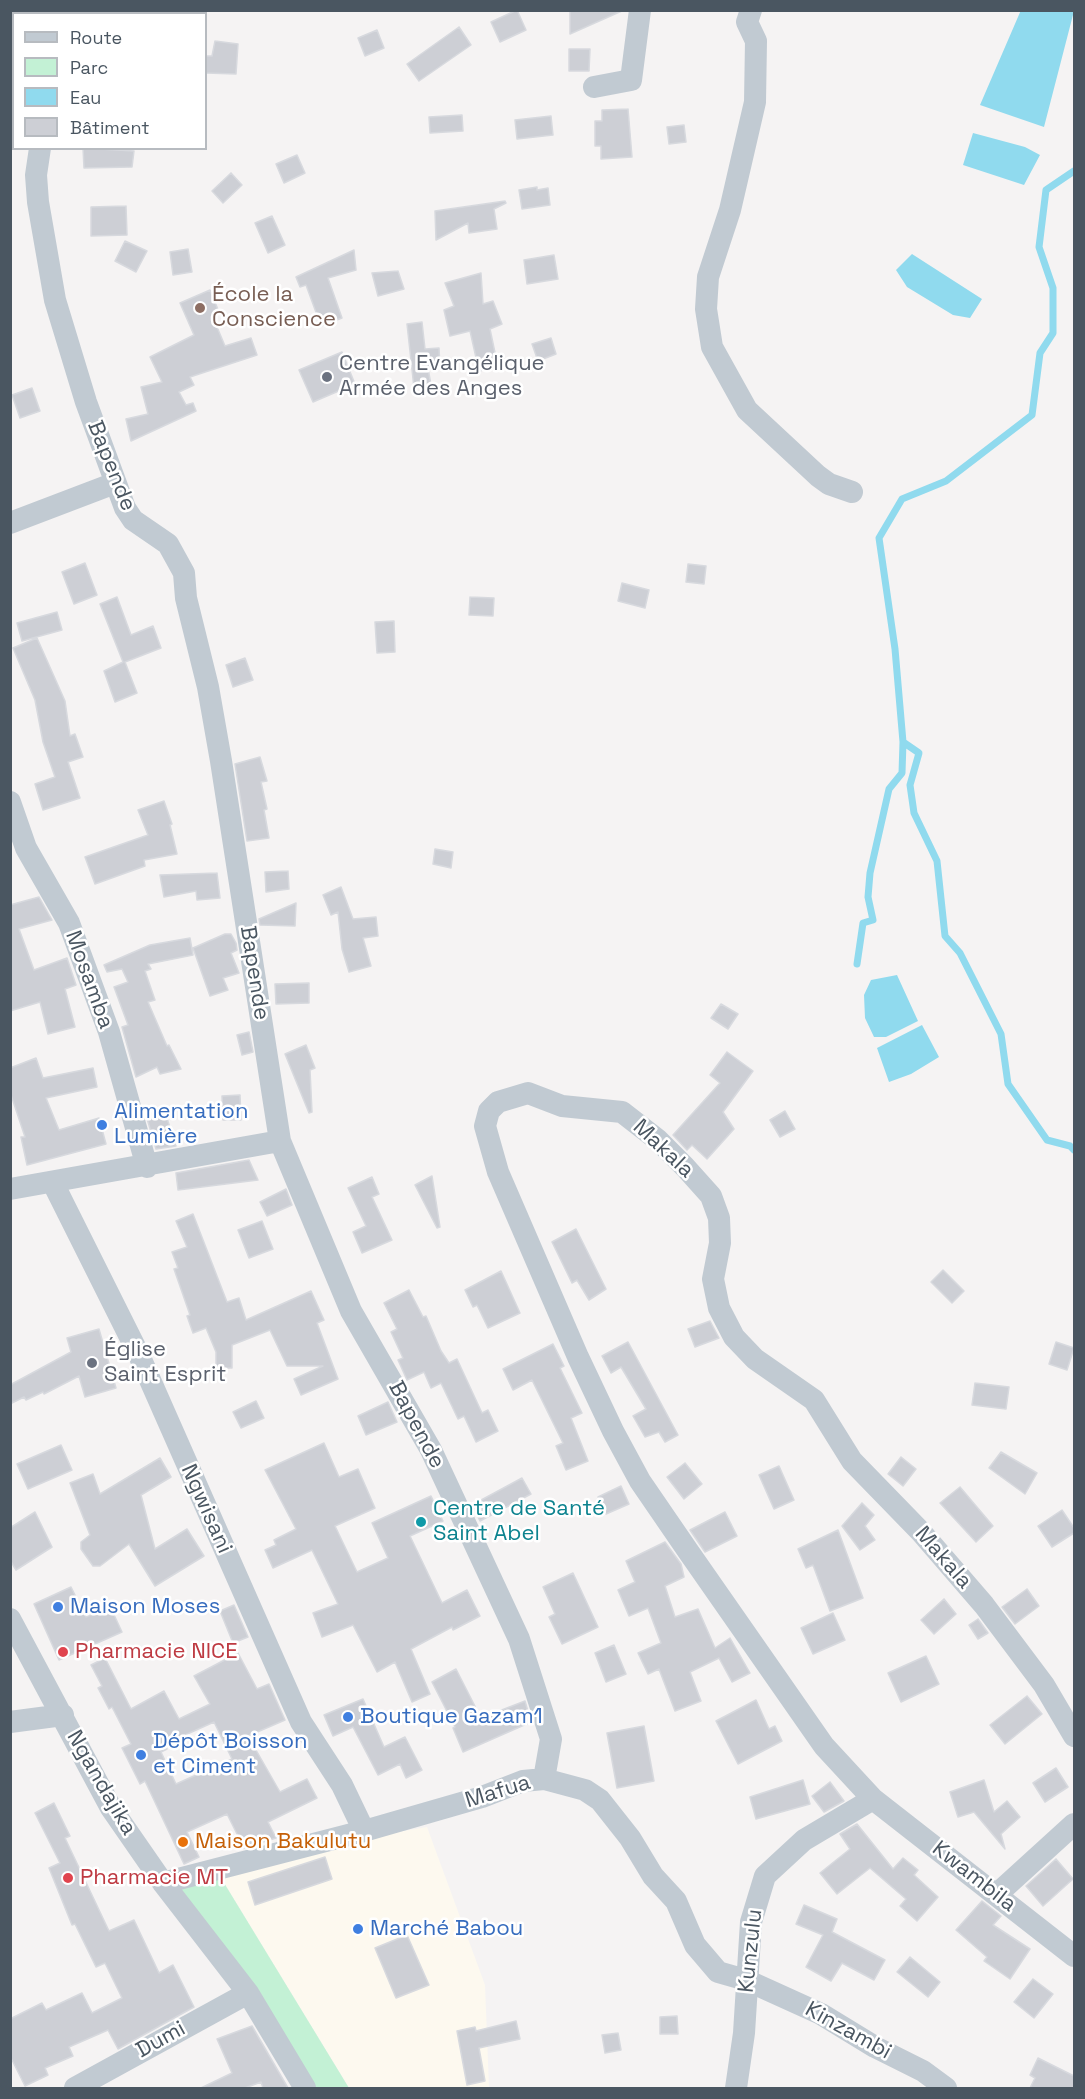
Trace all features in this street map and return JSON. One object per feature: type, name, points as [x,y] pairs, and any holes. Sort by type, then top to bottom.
[{"type":"street","points":[[594,87],[631,80],[640,10]]},
{"type":"street","points":[[752,10],[747,22],[756,41],[755,102],[730,210],[708,277],[706,309],[712,347],[747,410],[800,456],[818,476],[829,484],[852,492]]},
{"type":"street","name":"Bapende","points":[[40,150],[36,175],[38,202],[55,300],[86,402],[125,508],[133,520],[168,544],[184,573],[186,598],[208,687],[221,761],[280,1141],[351,1311],[431,1450],[519,1639],[551,1739],[544,1779]]},
{"type":"street","points":[[10,523],[115,483]]},
{"type":"street","name":"Mosamba","points":[[10,802],[26,848],[73,934],[109,1032],[147,1167]]},
{"type":"street","name":"Makala","points":[[873,1799],[824,1746],[664,1516],[613,1431],[578,1357],[498,1173],[485,1126],[489,1111],[498,1102],[528,1093],[562,1106],[622,1112],[658,1140],[685,1167],[711,1196],[719,1218],[720,1243],[713,1278],[719,1308],[734,1337],[755,1359],[814,1400],[852,1461],[921,1532],[984,1605],[1044,1685],[1074,1736]]},
{"type":"street","points":[[10,1188],[147,1167],[280,1141]]},
{"type":"street","name":"Ngwisani","points":[[54,1183],[139,1354],[301,1722],[342,1785],[364,1831]]},
{"type":"street","name":"Ngandajika","points":[[10,1619],[111,1808],[163,1883],[248,1993],[305,2088]]},
{"type":"street","points":[[10,1722],[63,1715]]},
{"type":"street","name":"Mafua","points":[[163,1883],[364,1831],[482,1797],[524,1781],[544,1779],[585,1790],[600,1800],[635,1845],[653,1876],[676,1901],[695,1945],[705,1959],[718,1972],[746,1980]]},
{"type":"street","name":"Kwambila","points":[[873,1799],[1074,1956]]},
{"type":"street","name":"Kunzulu","points":[[736,2088],[744,2033],[751,1923],[765,1876],[804,1840],[873,1799]]},
{"type":"street","points":[[996,1895],[1074,1824]]},
{"type":"street","name":"Kinzambi","points":[[746,1980],[820,2014],[875,2047],[923,2071],[946,2088]]},
{"type":"street","name":"Dumi","points":[[75,2088],[248,1993]]},
{"type":"shaded area","name":"Marché Babou","points":[[427,1827],[485,1985],[489,2088],[349,2088],[218,1873],[350,1840]]},
{"type":"green space","points":[[218,1873],[349,2088],[310,2088],[163,1883]]},
{"type":"water","points":[[1021,10],[1074,11],[1044,127],[980,105]]},
{"type":"water","points":[[973,133],[1025,147],[1040,155],[1024,185],[963,165]]},
{"type":"water","points":[[912,254],[982,299],[970,318],[953,315],[907,287],[896,270]]},
{"type":"water","points":[[897,975],[918,1021],[886,1037],[874,1037],[865,1018],[864,995],[871,980]]},
{"type":"water","points":[[922,1025],[939,1057],[911,1074],[889,1082],[877,1048]]},
{"type":"building","points":[[517,10],[526,30],[500,42],[491,22]]},
{"type":"building","points":[[570,10],[624,10],[570,34]]},
{"type":"building","points":[[459,27],[471,45],[419,81],[407,64]]},
{"type":"building","points":[[377,30],[384,48],[365,56],[358,38]]},
{"type":"building","points":[[215,41],[238,44],[236,74],[207,73],[207,56],[212,56]]},
{"type":"building","points":[[569,49],[590,49],[589,71],[569,71]]},
{"type":"building","points":[[628,109],[632,157],[601,159],[601,146],[595,146],[595,121],[602,121],[602,110]]},
{"type":"building","points":[[462,115],[463,131],[430,133],[429,117]]},
{"type":"building","points":[[551,116],[553,135],[517,139],[515,120]]},
{"type":"building","points":[[684,125],[686,142],[669,144],[667,127]]},
{"type":"building","points":[[83,150],[134,151],[132,167],[84,168]]},
{"type":"building","points":[[297,155],[305,173],[284,183],[276,164]]},
{"type":"building","points":[[231,173],[242,185],[223,203],[212,191]]},
{"type":"building","points":[[537,187],[537,190],[548,188],[550,205],[522,209],[519,190]]},
{"type":"building","points":[[505,201],[506,203],[494,209],[497,229],[469,233],[468,223],[436,240],[435,211]]},
{"type":"building","points":[[126,206],[127,235],[91,236],[91,207]]},
{"type":"building","points":[[272,216],[285,245],[268,253],[255,223]]},
{"type":"building","points":[[125,241],[147,251],[136,272],[115,261]]},
{"type":"building","points":[[188,249],[192,272],[173,275],[170,252]]},
{"type":"building","points":[[354,250],[356,270],[328,278],[342,318],[321,326],[306,285],[300,287],[296,277]]},
{"type":"building","points":[[554,255],[558,279],[527,284],[524,260]]},
{"type":"building","points":[[398,271],[404,289],[378,296],[372,273]]},
{"type":"building","points":[[481,273],[483,304],[493,301],[502,324],[490,329],[498,367],[479,371],[470,331],[450,336],[444,310],[454,306],[445,283]]},
{"type":"building","points":[[210,290],[219,312],[212,315],[225,346],[251,338],[257,355],[190,377],[194,385],[179,392],[186,405],[193,403],[196,411],[131,441],[126,419],[148,414],[141,387],[162,382],[150,357],[194,335],[180,303]]},
{"type":"building","points":[[422,322],[425,349],[439,348],[440,367],[428,368],[431,385],[414,388],[407,324]]},
{"type":"building","points":[[551,338],[556,354],[538,361],[532,344]]},
{"type":"building","name":"Centre Evangélique Armée des Anges","points":[[342,352],[355,384],[313,402],[299,370]]},
{"type":"building","points":[[32,388],[40,411],[20,418],[12,395]]},
{"type":"building","points":[[85,563],[97,595],[74,604],[62,572]]},
{"type":"building","points":[[688,564],[706,566],[704,584],[686,582]]},
{"type":"building","points":[[622,583],[649,590],[645,608],[618,601]]},
{"type":"building","points":[[117,597],[131,635],[153,626],[161,648],[125,662],[137,693],[115,702],[104,671],[123,662],[100,604]]},
{"type":"building","points":[[470,597],[494,598],[493,616],[469,615]]},
{"type":"building","points":[[57,612],[62,630],[22,641],[17,623]]},
{"type":"building","points":[[394,621],[395,652],[377,653],[375,622]]},
{"type":"building","points":[[37,638],[65,701],[70,736],[75,734],[83,757],[68,762],[80,798],[43,810],[35,784],[55,777],[43,742],[35,700],[13,648]]},
{"type":"building","points":[[245,658],[253,680],[233,687],[226,665]]},
{"type":"building","points":[[260,757],[267,781],[261,782],[267,809],[264,810],[269,838],[247,841],[235,764]]},
{"type":"building","points":[[164,801],[172,824],[170,825],[177,854],[144,860],[145,866],[95,884],[85,857],[148,835],[138,810]]},
{"type":"building","points":[[435,849],[453,852],[451,868],[433,864]]},
{"type":"building","points":[[288,871],[289,889],[266,892],[265,872]]},
{"type":"building","points":[[217,873],[220,898],[197,900],[196,891],[164,897],[160,875]]},
{"type":"building","points":[[341,887],[353,919],[376,917],[378,936],[363,938],[371,966],[349,972],[342,949],[338,912],[331,915],[323,895]]},
{"type":"building","points":[[39,897],[52,920],[19,929],[34,970],[67,958],[76,985],[65,989],[75,1027],[48,1034],[40,1002],[10,1011],[10,905]]},
{"type":"building","points":[[296,903],[295,926],[260,925],[259,919]]},
{"type":"building","points":[[225,934],[231,934],[236,943],[237,950],[231,953],[239,973],[223,978],[228,990],[210,996],[193,948]]},
{"type":"building","points":[[190,938],[193,955],[148,964],[151,969],[145,971],[155,1000],[148,1002],[167,1046],[169,1045],[181,1069],[160,1074],[157,1067],[136,1077],[122,1027],[128,1025],[114,987],[128,982],[122,969],[107,972],[104,965],[150,945]]},
{"type":"building","points":[[309,983],[309,1003],[276,1004],[275,984]]},
{"type":"building","points":[[721,1004],[738,1014],[728,1029],[711,1018]]},
{"type":"building","points":[[249,1032],[253,1052],[242,1055],[237,1035]]},
{"type":"building","points":[[306,1045],[315,1068],[310,1070],[312,1112],[309,1113],[285,1054]]},
{"type":"building","points":[[727,1052],[753,1071],[723,1112],[734,1129],[707,1159],[692,1145],[687,1150],[673,1135],[720,1083],[710,1075]]},
{"type":"building","points":[[36,1058],[43,1078],[93,1068],[97,1087],[46,1098],[59,1130],[99,1118],[106,1144],[27,1165],[21,1137],[25,1137],[10,1092],[10,1068]]},
{"type":"building","points":[[240,1095],[241,1120],[223,1120],[222,1096]]},
{"type":"building","points":[[164,1109],[176,1146],[156,1149],[146,1115]]},
{"type":"building","points":[[785,1111],[795,1129],[780,1137],[770,1120]]},
{"type":"building","points":[[249,1160],[258,1180],[178,1190],[176,1173]]},
{"type":"building","points":[[432,1176],[440,1227],[437,1228],[415,1185]]},
{"type":"building","points":[[372,1177],[379,1194],[372,1197],[392,1240],[362,1253],[353,1232],[366,1226],[348,1188]]},
{"type":"building","points":[[286,1189],[292,1205],[267,1216],[260,1202]]},
{"type":"building","points":[[193,1214],[227,1302],[239,1298],[246,1320],[311,1291],[324,1320],[317,1323],[338,1379],[301,1395],[294,1379],[323,1366],[287,1366],[270,1330],[232,1345],[232,1368],[216,1368],[216,1352],[206,1328],[193,1333],[187,1316],[190,1315],[174,1269],[178,1268],[172,1252],[187,1247],[176,1221]]},
{"type":"building","points":[[262,1221],[273,1249],[249,1258],[238,1230]]},
{"type":"building","points":[[576,1229],[606,1289],[589,1300],[577,1280],[572,1283],[552,1242]]},
{"type":"building","points":[[943,1270],[964,1291],[952,1303],[931,1282]]},
{"type":"building","points":[[501,1271],[520,1313],[488,1328],[477,1305],[473,1307],[465,1290]]},
{"type":"building","points":[[409,1290],[423,1317],[426,1316],[441,1351],[449,1363],[457,1359],[482,1413],[488,1410],[498,1431],[476,1442],[464,1416],[458,1419],[441,1383],[431,1388],[424,1372],[407,1380],[398,1360],[403,1358],[391,1332],[397,1329],[384,1303]]},
{"type":"building","points":[[710,1321],[719,1338],[695,1347],[688,1329]]},
{"type":"building","points":[[99,1329],[116,1388],[85,1397],[79,1376],[44,1394],[43,1392],[26,1400],[24,1397],[10,1404],[10,1385],[71,1352],[67,1338]]},
{"type":"building","points":[[628,1342],[678,1435],[665,1442],[659,1432],[645,1437],[633,1416],[646,1409],[621,1367],[611,1373],[602,1356]]},
{"type":"building","points":[[1056,1342],[1074,1348],[1067,1370],[1049,1364]]},
{"type":"building","points":[[553,1344],[564,1366],[560,1368],[582,1413],[571,1418],[588,1461],[566,1470],[556,1446],[563,1443],[532,1380],[513,1390],[503,1369]]},
{"type":"building","points":[[975,1383],[1009,1387],[1006,1409],[972,1405]]},
{"type":"building","points":[[256,1401],[264,1418],[241,1428],[233,1412]]},
{"type":"building","points":[[388,1402],[397,1422],[366,1435],[358,1416]]},
{"type":"building","points":[[324,1443],[339,1477],[358,1469],[375,1508],[335,1526],[357,1572],[388,1558],[372,1523],[431,1496],[443,1521],[410,1536],[442,1603],[467,1590],[480,1616],[453,1630],[452,1627],[411,1649],[430,1694],[412,1702],[395,1662],[377,1672],[353,1625],[322,1637],[313,1613],[338,1604],[312,1550],[273,1568],[265,1550],[276,1545],[274,1540],[296,1529],[265,1470]]},
{"type":"building","points":[[61,1445],[72,1470],[28,1489],[17,1464]]},
{"type":"building","points":[[1001,1452],[1037,1473],[1025,1494],[989,1468]]},
{"type":"building","points":[[901,1457],[916,1469],[903,1486],[888,1474]]},
{"type":"building","points":[[160,1458],[171,1477],[141,1495],[155,1549],[187,1529],[204,1556],[155,1586],[129,1544],[100,1566],[93,1566],[81,1549],[81,1542],[90,1535],[70,1483],[93,1474],[100,1494]]},
{"type":"building","points":[[685,1463],[702,1484],[684,1499],[667,1477]]},
{"type":"building","points":[[779,1466],[794,1500],[774,1509],[759,1475]]},
{"type":"building","points":[[522,1478],[531,1494],[480,1521],[472,1505]]},
{"type":"building","points":[[621,1486],[629,1504],[606,1514],[598,1497]]},
{"type":"building","points":[[960,1487],[993,1526],[976,1542],[940,1503]]},
{"type":"building","points":[[862,1503],[874,1515],[865,1526],[875,1540],[860,1550],[842,1526]]},
{"type":"building","points":[[1062,1510],[1074,1528],[1074,1533],[1052,1547],[1038,1526]]},
{"type":"building","points":[[35,1512],[52,1547],[16,1570],[10,1560],[10,1528]]},
{"type":"building","points":[[725,1512],[737,1536],[705,1552],[690,1530]]},
{"type":"building","points":[[838,1530],[863,1598],[830,1611],[813,1565],[806,1568],[798,1549]]},
{"type":"building","points":[[665,1542],[681,1564],[684,1577],[665,1586],[675,1617],[698,1609],[715,1648],[730,1638],[750,1673],[732,1682],[719,1658],[690,1672],[701,1701],[675,1711],[659,1669],[648,1674],[638,1653],[661,1643],[648,1608],[629,1616],[618,1590],[635,1582],[626,1561]]},
{"type":"building","points":[[573,1573],[598,1627],[562,1644],[549,1617],[555,1614],[543,1587]]},
{"type":"building","points":[[71,1587],[86,1617],[110,1606],[122,1632],[59,1660],[34,1604]]},
{"type":"building","points":[[1027,1589],[1039,1606],[1015,1624],[1002,1607]]},
{"type":"building","points":[[944,1599],[956,1614],[934,1634],[921,1620]]},
{"type":"building","points":[[234,1605],[248,1637],[233,1643],[220,1611]]},
{"type":"building","points":[[833,1613],[845,1640],[813,1654],[801,1628]]},
{"type":"building","points":[[978,1619],[988,1633],[978,1639],[969,1625]]},
{"type":"building","points":[[614,1645],[626,1674],[606,1682],[595,1653]]},
{"type":"building","points":[[238,1653],[257,1689],[269,1684],[285,1720],[248,1736],[280,1792],[307,1779],[317,1798],[268,1822],[276,1838],[244,1848],[227,1814],[187,1832],[199,1857],[184,1864],[145,1781],[140,1784],[122,1748],[131,1744],[112,1707],[109,1709],[98,1688],[102,1686],[91,1665],[105,1658],[131,1709],[164,1691],[179,1719],[210,1704],[194,1676]],"holes":[[[214,1722],[232,1759],[176,1784],[161,1752],[167,1749],[165,1744]]]},
{"type":"building","points":[[926,1656],[939,1684],[901,1702],[888,1673]]},
{"type":"building","points":[[456,1669],[481,1718],[525,1701],[531,1722],[463,1752],[453,1728],[455,1727],[432,1682]]},
{"type":"building","points":[[1027,1696],[1042,1714],[1005,1744],[990,1725]]},
{"type":"building","points":[[363,1699],[384,1747],[405,1737],[422,1770],[406,1778],[400,1764],[378,1775],[353,1727],[333,1736],[324,1715]]},
{"type":"building","points":[[756,1700],[769,1729],[775,1726],[782,1741],[738,1764],[716,1721]]},
{"type":"building","points":[[644,1726],[654,1781],[617,1788],[607,1733]]},
{"type":"building","points":[[1056,1768],[1068,1787],[1045,1802],[1033,1783]]},
{"type":"building","points":[[803,1780],[810,1804],[756,1819],[750,1797]]},
{"type":"building","points":[[984,1780],[994,1812],[1007,1801],[1020,1817],[1001,1834],[1005,1849],[974,1812],[958,1817],[950,1792]]},
{"type":"building","points":[[830,1782],[844,1801],[824,1812],[812,1796]]},
{"type":"building","points":[[54,1803],[70,1836],[65,1838],[109,1931],[134,1920],[159,1973],[173,1965],[194,2007],[118,2049],[108,2030],[69,2047],[73,2056],[45,2068],[48,2075],[25,2086],[10,2056],[10,2019],[42,2003],[46,2010],[82,1993],[92,2013],[122,1998],[105,1963],[96,1967],[75,1924],[72,1925],[49,1868],[60,1863],[35,1813]]},
{"type":"building","points":[[857,1824],[893,1869],[903,1858],[918,1870],[914,1875],[938,1897],[917,1921],[900,1906],[906,1899],[870,1868],[837,1894],[820,1873],[850,1849],[840,1834]]},
{"type":"building","points":[[325,1857],[332,1879],[255,1905],[248,1882]]},
{"type":"building","points":[[1056,1859],[1073,1879],[1043,1906],[1026,1886]]},
{"type":"building","points":[[982,1901],[1001,1916],[993,1925],[1030,1949],[1010,1979],[984,1961],[987,1957],[956,1930]]},
{"type":"building","points":[[804,1905],[837,1919],[832,1932],[885,1960],[874,1980],[842,1963],[831,1981],[806,1967],[823,1935],[796,1924]]},
{"type":"building","points":[[407,1935],[429,1985],[396,1998],[375,1948]]},
{"type":"building","points":[[910,1957],[940,1982],[928,1997],[897,1972]]},
{"type":"building","points":[[1033,1979],[1053,1994],[1034,2018],[1014,2002]]},
{"type":"building","points":[[677,2016],[678,2034],[660,2034],[660,2017]]},
{"type":"building","points":[[516,2021],[520,2039],[479,2048],[485,2081],[467,2085],[457,2031],[475,2027],[476,2031]]},
{"type":"building","points":[[252,2026],[288,2088],[263,2088],[261,2082],[245,2088],[201,2088],[232,2073],[217,2039]]},
{"type":"building","points":[[618,2033],[621,2050],[605,2053],[602,2035]]},
{"type":"building","points":[[1038,2058],[1074,2076],[1074,2088],[1030,2088],[1035,2078],[1030,2075]]},
{"type":"waterway","points":[[1074,171],[1046,190],[1039,247],[1053,288],[1053,333],[1040,353],[1032,415],[946,481],[902,499],[879,538],[895,649],[903,742],[919,753],[910,785],[914,813],[937,861],[945,936],[960,953],[1001,1034],[1008,1084],[1047,1140],[1070,1146],[1074,1150]]},
{"type":"waterway","points":[[857,964],[863,923],[873,920],[868,897],[870,873],[889,789],[902,773],[903,742]]},
{"type":"place","name":"École la Conscience","points":[[200,308]]},
{"type":"place","name":"Centre Evangélique Armée des Anges","points":[[327,377]]},
{"type":"place","name":"Alimentation Lumière","points":[[102,1125]]},
{"type":"place","name":"Église Saint Esprit","points":[[92,1363]]},
{"type":"place","name":"Centre de Santé Saint Abel","points":[[421,1522]]},
{"type":"place","name":"Maison Moses","points":[[58,1607]]},
{"type":"place","name":"Pharmacie NICE","points":[[63,1652]]},
{"type":"place","name":"Boutique Gazam1","points":[[348,1717]]},
{"type":"place","name":"Dépôt Boisson et Ciment","points":[[141,1755]]},
{"type":"place","name":"Maison Bakulutu","points":[[183,1842]]},
{"type":"place","name":"Pharmacie MT","points":[[68,1878]]},
{"type":"place","name":"Marché Babou","points":[[358,1929]]}]
